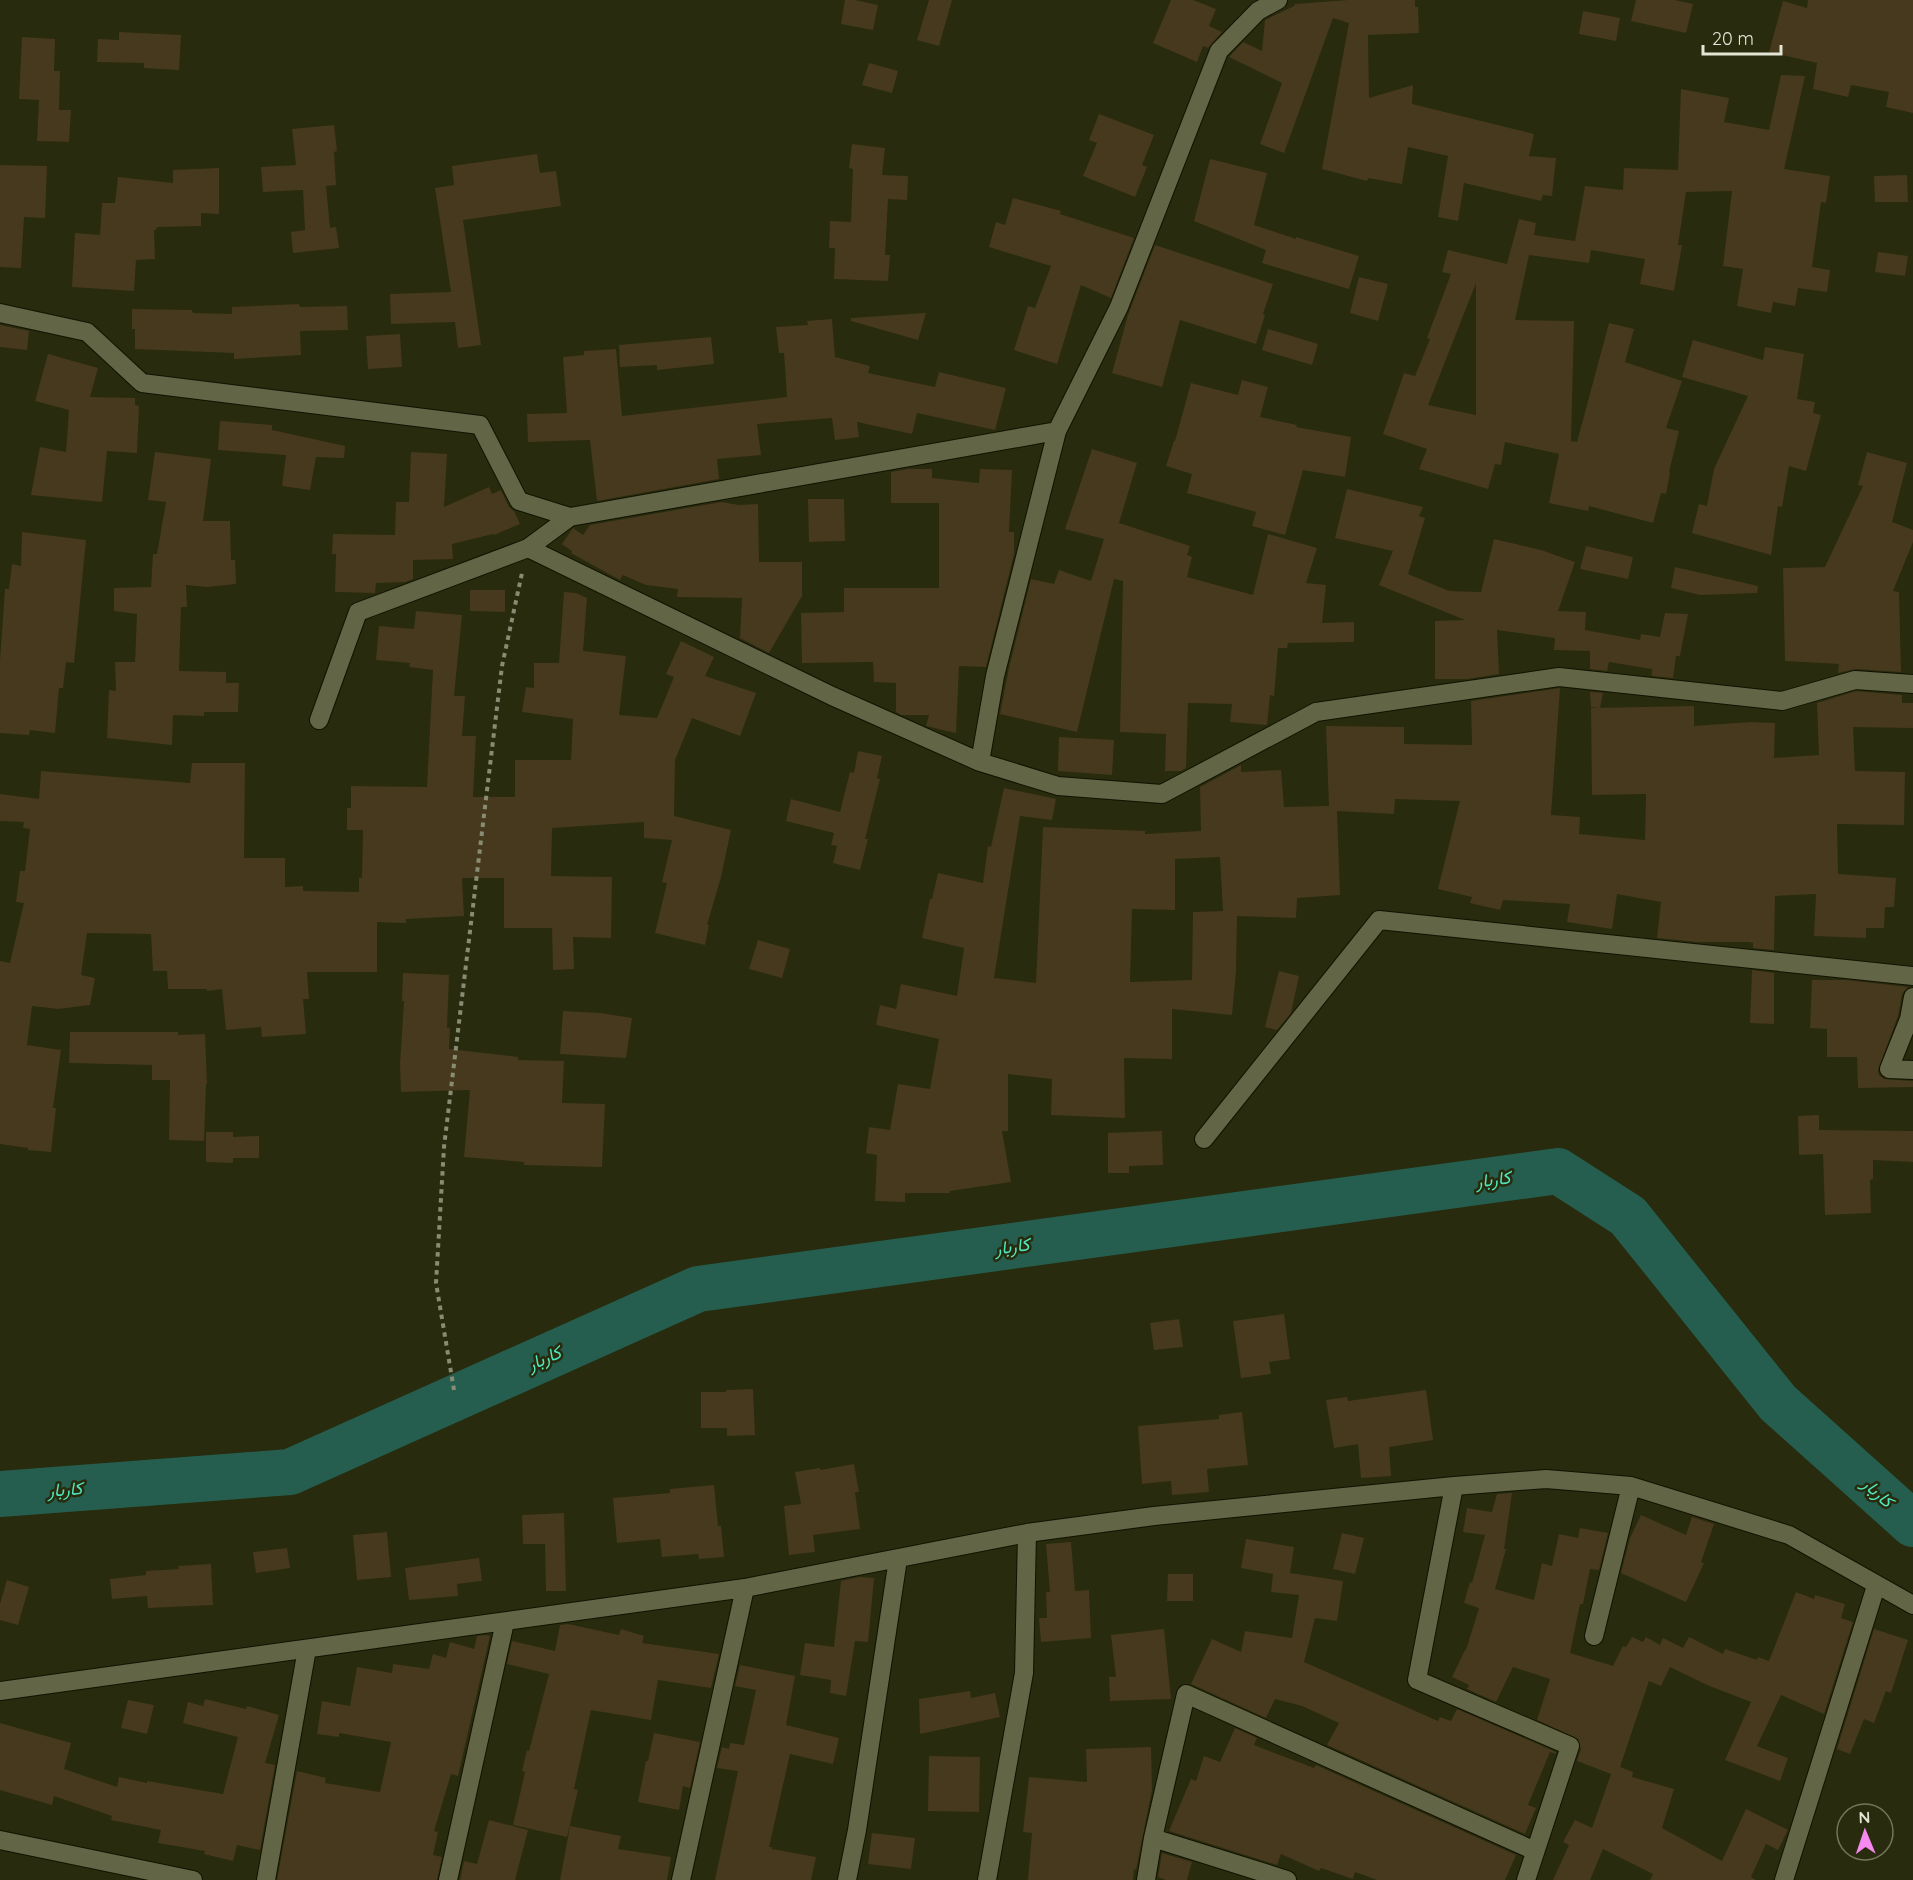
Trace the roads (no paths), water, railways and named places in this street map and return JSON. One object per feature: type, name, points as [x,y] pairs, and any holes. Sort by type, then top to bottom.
[{"type":"street","points":[[980,762],[995,676],[1057,431],[1119,307],[1219,51],[1258,11],[1278,0]]},
{"type":"street","points":[[0,313],[87,332],[142,383],[480,425],[519,501],[570,517]]},
{"type":"street","points":[[319,720],[358,612],[528,548],[570,517],[1057,431]]},
{"type":"street","points":[[528,548],[832,696],[980,762],[1058,786],[1162,794],[1316,712],[1559,677],[1782,701],[1855,680],[1913,684]]},
{"type":"street","points":[[1204,1139],[1379,920],[1913,976]]},
{"type":"street","points":[[1913,997],[1909,1018],[1889,1069],[1913,1070]]},
{"type":"street","points":[[0,1690],[745,1588],[1027,1533],[1154,1516],[1546,1479],[1631,1486],[1789,1535],[1913,1605]]},
{"type":"street","points":[[1454,1486],[1417,1680],[1570,1746],[1526,1880]]},
{"type":"street","points":[[1594,1636],[1631,1486]]},
{"type":"street","points":[[987,1880],[1024,1673],[1027,1533]]},
{"type":"street","points":[[847,1880],[857,1830],[898,1559]]},
{"type":"street","points":[[1785,1880],[1876,1586]]},
{"type":"street","points":[[681,1880],[745,1588]]},
{"type":"street","points":[[448,1880],[505,1622]]},
{"type":"street","points":[[266,1880],[307,1649]]},
{"type":"street","points":[[1146,1880],[1153,1838],[1186,1694],[1535,1851]]},
{"type":"street","points":[[1153,1838],[1287,1880]]},
{"type":"street","points":[[0,1840],[193,1880]]},
{"type":"waterway","name":"کاربار","points":[[0,1494],[290,1472],[698,1289],[1558,1171],[1628,1216],[1778,1403],[1913,1524]]}]
